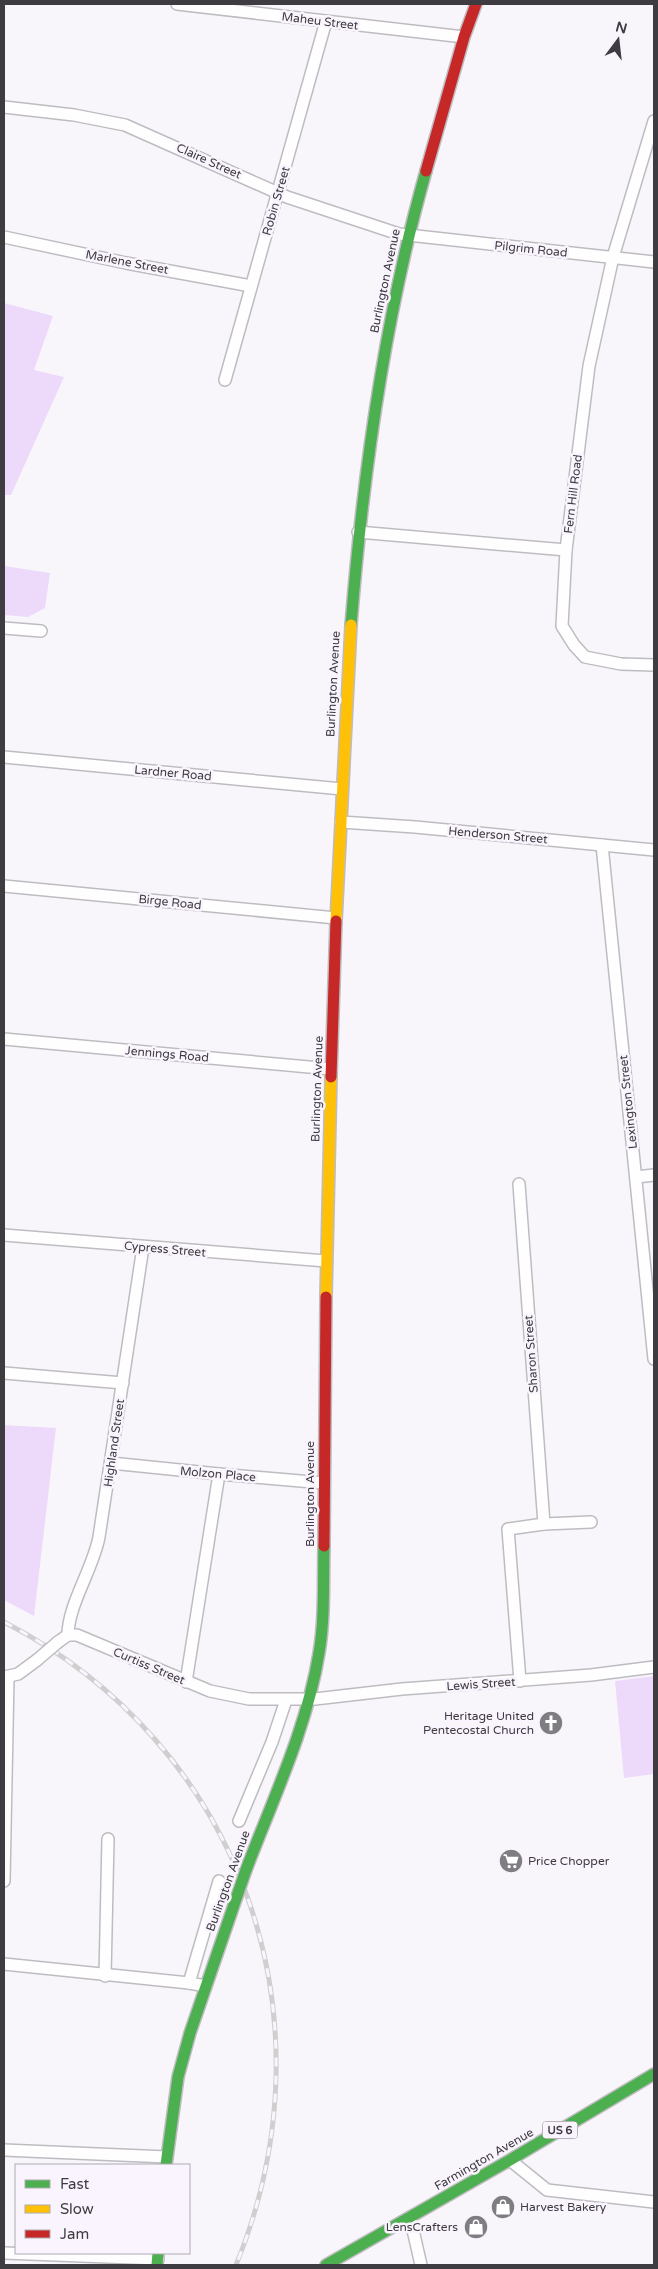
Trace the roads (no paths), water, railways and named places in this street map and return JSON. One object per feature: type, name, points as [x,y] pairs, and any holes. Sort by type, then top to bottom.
[{"type":"main road","name":"Burlington Avenue","points":[[166,2161],[178,2077],[206,1986],[308,1699],[315,1676],[323,1621],[326,1261],[331,1069],[348,659],[358,532],[388,328],[408,236],[464,37],[476,4]]},
{"type":"main road","name":"Farmington Avenue","points":[[326,2265],[510,2160],[654,2074]]},
{"type":"street","name":"Maheu Street","points":[[177,4],[464,37]]},
{"type":"street","name":"Robin Street","points":[[225,380],[326,21]]},
{"type":"street","name":"Claire Street","points":[[4,107],[74,115],[125,125],[278,193],[339,216],[408,236]]},
{"type":"street","name":"Fern Hill Road","points":[[654,121],[613,257],[588,366],[566,550],[562,626],[585,657],[621,664],[654,665]]},
{"type":"street","name":"Pilgrim Road","points":[[408,236],[654,262]]},
{"type":"street","name":"Marlene Street","points":[[4,237],[126,263],[251,286]]},
{"type":"street","points":[[358,532],[566,550]]},
{"type":"street","points":[[4,628],[41,631]]},
{"type":"street","name":"Lardner Road","points":[[4,757],[342,789]]},
{"type":"street","name":"Henderson Street","points":[[341,822],[415,827],[654,850]]},
{"type":"street","name":"Lexington Street","points":[[602,845],[654,1359]]},
{"type":"street","name":"Birge Road","points":[[4,886],[336,918]]},
{"type":"street","name":"Jennings Road","points":[[4,1038],[331,1069]]},
{"type":"street","points":[[636,1177],[654,1175]]},
{"type":"street","name":"Sharon Street","points":[[518,1184],[544,1524]]},
{"type":"street","name":"Cypress Street","points":[[4,1235],[326,1261]]},
{"type":"street","name":"Highland Street","points":[[68,1634],[70,1617],[96,1551],[111,1462],[142,1247]]},
{"type":"street","points":[[4,1373],[122,1383]]},
{"type":"street","name":"Molzon Place","points":[[111,1462],[324,1483]]},
{"type":"street","points":[[186,1682],[219,1474]]},
{"type":"street","points":[[520,1681],[508,1530],[544,1524],[591,1522]]},
{"type":"street","points":[[4,1881],[6,1677],[18,1674],[68,1634]]},
{"type":"street","name":"Curtiss Street","points":[[68,1634],[77,1635],[186,1682],[229,1697],[286,1700],[308,1699]]},
{"type":"street","name":"Lewis Street","points":[[308,1699],[402,1689],[520,1681],[654,1667]]},
{"type":"street","name":"Burlington Avenue","points":[[239,1821],[272,1742],[286,1700]]},
{"type":"street","points":[[104,1976],[108,1839]]},
{"type":"street","name":"Burlington Avenue","points":[[190,1983],[219,1881]]},
{"type":"street","points":[[4,1964],[206,1986]]},
{"type":"street","points":[[4,2150],[166,2161]]},
{"type":"street","points":[[510,2160],[547,2190],[654,2202]]},
{"type":"street","points":[[410,2217],[421,2265]]},
{"type":"street","points":[[30,2254],[158,2259]]},
{"type":"railway","points":[[4,1622],[87,1675],[155,1740],[209,1815],[248,1897],[270,1986],[276,2078],[265,2172],[236,2265]]},
{"type":"place","name":"Heritage United Pentecostal Church","points":[[551,1723]]},
{"type":"place","name":"Price Chopper","points":[[511,1861]]},
{"type":"place","name":"Harvest Bakery","points":[[503,2207]]},
{"type":"place","name":"LensCrafters","points":[[476,2227]]}]
